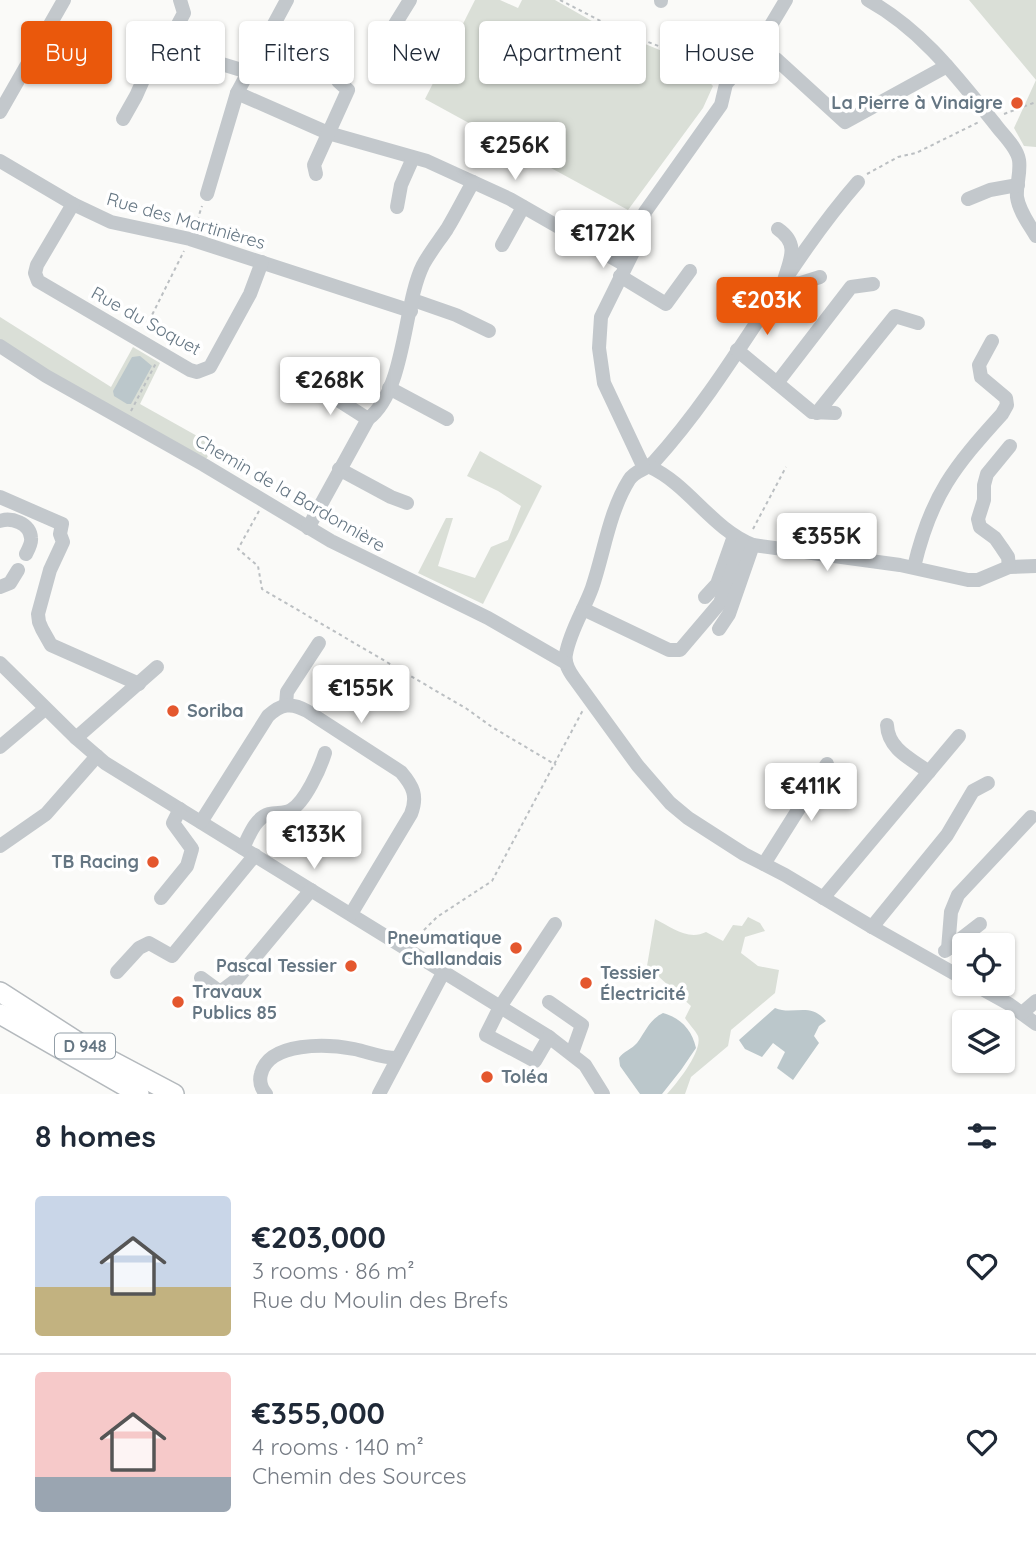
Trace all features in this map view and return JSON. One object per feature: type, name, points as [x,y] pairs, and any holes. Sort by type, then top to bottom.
[{"type":"highway","name":"D 948","points":[[0,992],[87,1048],[174,1094]]},
{"type":"highway","name":"D 948","points":[[0,1014],[139,1094]]},
{"type":"highway","points":[[113,1080],[130,1094]]},
{"type":"street","points":[[0,112],[64,0]]},
{"type":"street","points":[[180,0],[184,13],[180,21]]},
{"type":"street","points":[[276,21],[287,0]]},
{"type":"street","points":[[397,21],[410,0]]},
{"type":"street","points":[[773,21],[786,0]]},
{"type":"street","points":[[868,0],[891,13],[916,33],[947,66],[1010,144],[1019,159],[1017,198],[1036,236]]},
{"type":"street","points":[[779,62],[845,122],[947,66]]},
{"type":"street","points":[[123,119],[141,84]]},
{"type":"street","points":[[207,194],[242,84]]},
{"type":"street","points":[[316,174],[314,165],[348,90],[341,84]]},
{"type":"street","points":[[729,84],[721,105],[645,212],[640,238],[601,317],[600,362],[604,383],[647,467],[670,479],[744,541],[914,567],[968,580],[978,580],[1009,567],[1036,566]]},
{"type":"street","points":[[237,93],[328,133],[427,161],[473,182],[523,207],[622,271],[666,304],[691,271]]},
{"type":"street","points":[[397,206],[401,185],[414,158]]},
{"type":"street","name":"Rue des Martinières","points":[[0,161],[73,204],[111,222],[191,239],[412,306],[456,314],[489,331]]},
{"type":"street","points":[[308,528],[339,469],[389,387],[423,265],[449,226],[473,182]]},
{"type":"street","points":[[858,182],[829,216],[690,422],[647,467],[632,475],[568,647],[566,663],[638,766],[670,803],[707,832],[952,972]]},
{"type":"street","points":[[968,198],[990,190],[1018,185]]},
{"type":"street","name":"Rue du Soquet","points":[[73,204],[37,265],[38,281],[161,354],[197,372],[209,367],[250,294],[262,262]]},
{"type":"street","points":[[502,245],[523,207]]},
{"type":"street","points":[[778,229],[788,236],[792,246],[783,284]]},
{"type":"street","points":[[783,284],[801,283],[820,277]]},
{"type":"street","points":[[777,383],[851,287],[873,284]]},
{"type":"street","points":[[817,413],[895,316],[918,323]]},
{"type":"street","points":[[914,567],[923,531],[936,500],[950,476],[1007,405],[1006,398],[981,377],[979,365],[992,341]]},
{"type":"street","name":"Chemin de la Bardonnière","points":[[0,346],[308,528],[367,560],[488,618],[566,663]]},
{"type":"street","points":[[737,350],[812,412],[835,413]]},
{"type":"street","points":[[313,384],[368,419]]},
{"type":"street","points":[[389,387],[447,419]]},
{"type":"street","points":[[1009,567],[1008,557],[980,527],[978,519],[984,500],[987,474],[1010,446]]},
{"type":"street","points":[[339,469],[391,497],[408,503]]},
{"type":"street","points":[[0,497],[62,524],[60,534],[63,542],[50,570],[38,614],[42,629],[51,645],[139,684]]},
{"type":"street","points":[[0,521],[12,519],[23,524],[29,531],[32,539],[26,554]]},
{"type":"street","points":[[705,597],[717,584],[744,541]]},
{"type":"street","points":[[583,609],[669,650],[680,650],[720,603],[744,541]]},
{"type":"street","points":[[719,629],[729,614],[744,541]]},
{"type":"street","points":[[0,587],[10,583],[18,570]]},
{"type":"street","points":[[286,704],[287,692],[319,643]]},
{"type":"street","points":[[0,663],[97,756],[549,1037],[585,1065],[603,1094]]},
{"type":"street","points":[[76,738],[157,667]]},
{"type":"street","points":[[201,822],[268,716],[276,708],[286,704],[307,710],[401,772],[415,794],[411,814],[351,914]]},
{"type":"street","points":[[0,747],[45,709]]},
{"type":"street","points":[[887,725],[891,743],[929,772]]},
{"type":"street","points":[[823,898],[959,736]]},
{"type":"street","points":[[117,972],[139,948],[149,943],[172,956],[249,851],[255,825],[268,814],[293,809],[314,780],[325,753]]},
{"type":"street","points":[[0,846],[46,814],[97,756]]},
{"type":"street","points":[[764,864],[827,764]]},
{"type":"street","points":[[872,927],[947,835],[973,791],[988,783]]},
{"type":"street","points":[[161,898],[187,866],[191,849],[173,823],[180,809]]},
{"type":"street","points":[[948,949],[951,912],[958,895],[1031,817]]},
{"type":"street","points":[[201,978],[220,992],[236,980],[312,890]]},
{"type":"street","points":[[549,1037],[535,1061],[486,1035],[500,1006],[555,924]]},
{"type":"street","points":[[933,960],[981,924]]},
{"type":"street","points":[[379,1094],[444,971]]},
{"type":"street","points":[[993,996],[1036,1024]]},
{"type":"street","points":[[1022,1013],[1036,1001]]},
{"type":"street","points":[[549,1002],[582,1025],[572,1053]]},
{"type":"street","points":[[266,1094],[262,1090],[260,1077],[263,1068],[275,1054],[286,1049],[322,1046],[397,1058]]},
{"type":"path","points":[[560,0],[620,31],[684,56],[725,89]]},
{"type":"path","points":[[858,182],[871,171],[898,157],[916,153],[990,118],[1036,102]]},
{"type":"path","points":[[139,341],[191,239],[207,194]]},
{"type":"path","points":[[126,422],[161,354]]},
{"type":"path","points":[[744,541],[786,467]]},
{"type":"path","points":[[260,499],[259,512],[238,549],[258,566],[262,589],[555,764]]},
{"type":"path","points":[[406,948],[437,917],[492,881],[589,698]]},
{"type":"shaded area","points":[[475,0],[500,0],[518,8],[522,0],[555,0],[592,21],[479,21],[479,84],[646,84],[646,44],[660,50],[660,84],[713,86],[703,108],[628,210],[425,99],[433,84],[465,84],[464,21]]},
{"type":"shaded area","points":[[969,0],[1036,0],[1036,80]]},
{"type":"shaded area","points":[[1036,80],[1036,147],[1024,146],[1014,128]]},
{"type":"shaded area","points":[[0,317],[111,387],[133,347],[160,363],[140,404],[215,446],[206,459],[58,377],[0,339]]},
{"type":"shaded area","points":[[140,356],[152,366],[131,404],[127,404],[114,396],[113,391],[132,357]]},
{"type":"shaded area","points":[[480,451],[542,486],[483,604],[418,573],[446,518],[453,518],[438,566],[475,578],[491,547],[508,540],[521,506],[467,476]]},
{"type":"shaded area","points":[[748,917],[760,923],[765,931],[745,937],[741,953],[758,966],[779,970],[775,993],[731,1030],[728,1046],[691,1077],[685,1094],[667,1094],[688,1066],[699,1042],[698,1036],[685,1018],[691,1006],[647,966],[655,919],[686,934],[706,932],[723,941],[733,925],[742,926]]},
{"type":"shaded area","points":[[775,1008],[808,1010],[826,1021],[819,1026],[814,1036],[819,1043],[793,1080],[777,1068],[785,1052],[773,1043],[762,1057],[745,1049],[739,1040]]},
{"type":"shaded area","points":[[663,1013],[685,1026],[696,1048],[662,1094],[640,1094],[620,1066],[619,1058],[635,1045],[651,1022]]},
{"type":"place","name":"La Pierre à Vinaigre","points":[[1017,103]]},
{"type":"place","name":"Soriba","points":[[173,711]]},
{"type":"place","name":"TB Racing","points":[[153,862]]},
{"type":"place","name":"Pneumatique Challandais","points":[[516,948]]},
{"type":"place","name":"Pascal Tessier","points":[[351,966]]},
{"type":"place","name":"Tessier Électricité","points":[[586,983]]},
{"type":"place","name":"Travaux Publics 85","points":[[178,1002]]},
{"type":"place","name":"Toléa","points":[[487,1077]]}]
